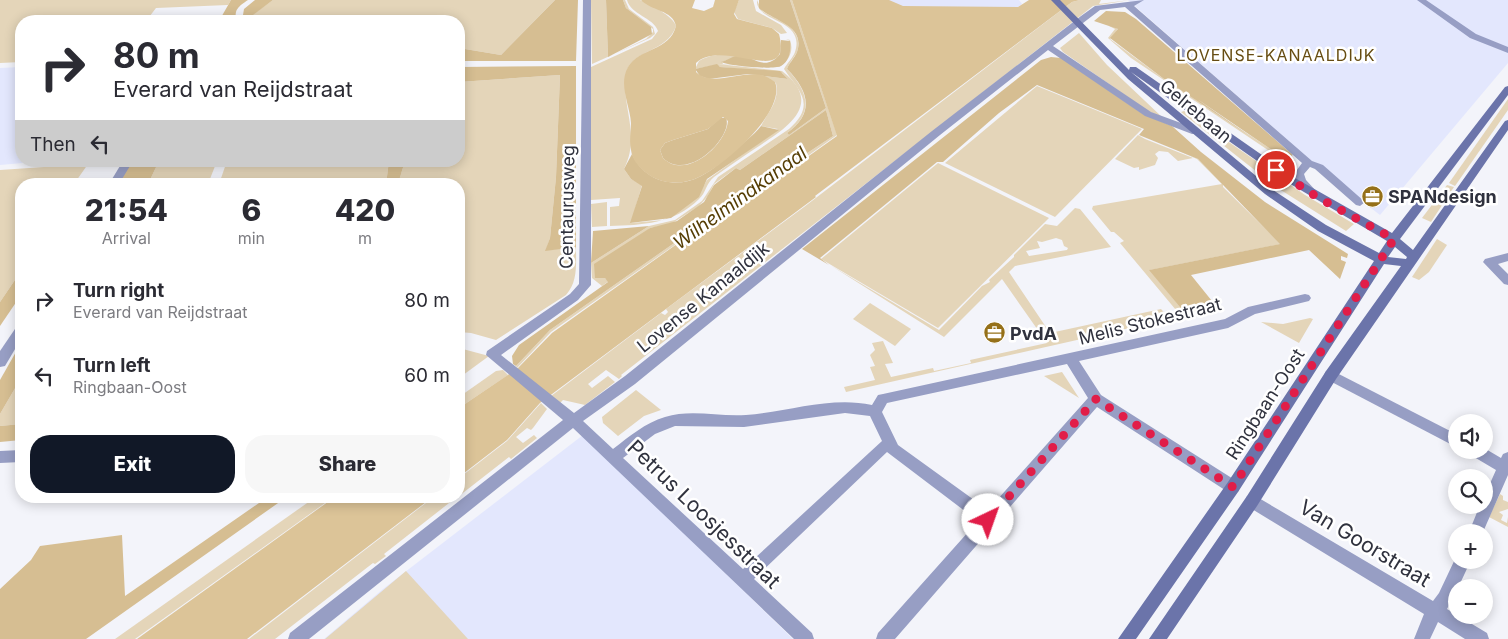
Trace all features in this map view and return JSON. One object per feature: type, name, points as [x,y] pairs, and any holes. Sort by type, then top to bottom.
[{"type":"main road","name":"Gelrebaan","points":[[1055,0],[1093,37],[1170,96],[1317,197],[1394,239]]},
{"type":"main road","name":"Gelrebaan","points":[[1060,0],[1131,77],[1268,192],[1322,228],[1382,260]]},
{"type":"main road","name":"Ringbaan-Oost","points":[[1126,639],[1233,487],[1394,239],[1508,89]]},
{"type":"main road","points":[[1157,639],[1252,501],[1331,375],[1508,123]]},
{"type":"main road","points":[[1394,239],[1410,260]]},
{"type":"main road","points":[[1382,260],[1410,260]]},
{"type":"street","name":"Centaurusweg","points":[[573,420],[492,355],[574,297],[585,285],[587,0]]},
{"type":"street","name":"Lovense Kanaaldijk","points":[[296,639],[573,420],[592,409],[630,380],[936,133],[1098,8],[1140,0]]},
{"type":"street","points":[[1421,0],[1474,36],[1508,50]]},
{"type":"street","points":[[1127,4],[1308,163],[1320,167],[1360,202]]},
{"type":"street","points":[[1049,47],[1148,114],[1196,132]]},
{"type":"street","points":[[1308,163],[1299,174],[1301,182],[1317,197]]},
{"type":"street","points":[[118,178],[124,167]]},
{"type":"street","points":[[1508,257],[1489,262],[1508,281]]},
{"type":"street","name":"Melis Stokestraat","points":[[613,457],[648,431],[674,420],[744,421],[784,417],[848,406],[879,405],[1228,323],[1252,310],[1305,298]]},
{"type":"street","points":[[0,362],[15,338]]},
{"type":"street","points":[[1071,359],[1096,399],[1233,487]]},
{"type":"street","points":[[1331,375],[1448,437]]},
{"type":"street","points":[[884,639],[1096,399]]},
{"type":"street","points":[[879,405],[889,444],[988,520]]},
{"type":"street","name":"Petrus Loosjesstraat","points":[[573,420],[806,639]]},
{"type":"street","points":[[742,580],[884,446],[889,444]]},
{"type":"street","points":[[0,457],[15,456]]},
{"type":"street","points":[[1479,524],[1506,462],[1493,457]]},
{"type":"street","name":"Van Goorstraat","points":[[1252,501],[1481,639]]},
{"type":"street","points":[[1422,639],[1434,611],[1445,599],[1459,569]]},
{"type":"shaded area","points":[[0,0],[231,0],[228,5],[156,8],[151,15],[15,15],[15,62],[0,63]]},
{"type":"shaded area","points":[[231,0],[248,0],[236,11],[236,15],[222,15]]},
{"type":"shaded area","points":[[255,0],[273,0],[253,15],[243,15],[244,9]]},
{"type":"shaded area","points":[[273,0],[555,0],[501,55],[465,49],[465,15],[252,15]]},
{"type":"shaded area","points":[[555,0],[578,0],[576,61],[465,61],[465,49],[501,55]]},
{"type":"shaded area","points":[[591,0],[606,0],[608,57],[592,64]]},
{"type":"shaded area","points":[[606,0],[623,0],[626,8],[651,27],[652,34],[608,57]]},
{"type":"shaded area","points":[[623,0],[625,0],[629,9],[653,27],[655,34],[650,38],[615,54],[646,39],[653,32],[653,29],[626,8]]},
{"type":"shaded area","points":[[627,0],[640,0],[649,4],[671,19],[676,26],[672,35],[666,41],[630,64],[625,83],[631,143],[624,169],[631,179],[642,185],[631,223],[662,220],[646,224],[610,226],[610,207],[619,206],[620,198],[591,200],[591,67],[652,39],[658,31],[652,22],[629,5]]},
{"type":"shaded area","points":[[641,0],[695,0],[692,8],[704,11],[713,7],[715,0],[739,0],[734,14],[737,19],[772,28],[779,34],[781,50],[776,59],[766,61],[722,55],[708,57],[696,63],[696,72],[704,77],[714,79],[756,74],[766,76],[775,82],[776,95],[771,109],[761,125],[748,140],[718,166],[704,175],[686,182],[661,181],[650,176],[640,167],[632,153],[630,143],[631,123],[624,88],[625,74],[628,67],[639,56],[668,40],[676,26],[671,17],[645,4]],"holes":[[[723,117],[728,121],[726,130],[713,149],[693,163],[683,165],[672,164],[663,158],[660,150],[665,143],[708,129]]]},
{"type":"shaded area","points":[[739,0],[753,0],[756,11],[781,25],[787,33],[781,34],[772,28],[738,19],[734,12]]},
{"type":"shaded area","points":[[759,0],[790,0],[826,108],[789,135],[787,133],[802,118],[806,102],[800,85],[787,69],[797,52],[799,43],[793,30],[759,8]]},
{"type":"shaded area","points":[[790,0],[792,0],[837,135],[750,197],[719,214],[551,332],[517,368],[516,366],[550,330],[710,218],[746,197],[768,179],[833,136],[826,110],[740,170],[736,168],[714,184],[708,196],[699,206],[671,224],[650,228],[596,278],[605,278],[609,281],[602,286],[592,278],[591,263],[649,226],[675,220],[702,201],[718,177],[789,129],[797,120],[804,105],[803,98],[784,69],[795,52],[796,41],[793,33],[763,11],[788,26],[797,36],[797,52],[787,69],[800,85],[804,94],[805,110],[802,118],[787,133],[789,135],[826,108]]},
{"type":"shaded area","points":[[792,0],[889,0],[903,6],[1018,7],[1029,0],[1080,0],[1072,2],[816,197],[540,403],[507,440],[465,472],[465,404],[518,368],[552,333],[719,214],[751,197],[837,136]]},
{"type":"shaded area","points":[[871,0],[1019,0],[1022,4],[1017,8],[891,10]]},
{"type":"shaded area","points":[[1101,0],[1099,4],[1130,0],[1093,6],[621,375],[619,379],[606,370],[588,384],[592,388],[608,376],[615,382],[585,405],[563,400],[560,403],[551,396],[661,313],[665,315],[668,312],[666,309],[804,207],[1072,2]]},
{"type":"shaded area","points":[[1128,0],[1508,0],[1508,63],[1380,215],[1324,172]]},
{"type":"shaded area","points":[[1106,11],[1125,12],[1136,19],[1293,155],[1291,156],[1295,161],[1294,165],[1197,99],[1247,134],[1164,79],[1110,38],[1118,29],[1094,21]]},
{"type":"shaded area","points":[[1110,25],[1118,29],[1110,39],[1164,79],[1283,157],[1294,165],[1293,167],[1131,58],[1108,38],[1115,29]]},
{"type":"shaded area","points":[[1079,33],[1107,65],[1163,118],[1148,111],[1063,52],[1060,48]]},
{"type":"shaded area","points":[[786,39],[790,40],[791,48],[790,55],[786,62],[779,67],[718,64],[782,71],[795,83],[801,95],[801,105],[796,115],[778,133],[714,177],[701,197],[689,207],[679,214],[665,219],[704,185],[707,180],[778,129],[761,126],[775,101],[776,83],[769,78],[757,75],[788,79],[782,73],[720,67],[716,65],[695,69],[699,61],[713,56],[728,55],[738,56],[722,62],[723,64],[779,66],[790,41]]},
{"type":"shaded area","points":[[781,40],[790,41],[790,48],[788,58],[781,66],[769,68],[751,67],[721,62],[742,56],[763,63],[769,62],[780,54]]},
{"type":"shaded area","points":[[1051,57],[1061,58],[1143,114],[1172,126],[1201,152],[1265,202],[1348,254],[1347,258],[1341,256],[1341,260],[1346,262],[1340,279],[1309,250],[1191,275],[1216,306],[1184,312],[1149,270],[1280,244],[1198,159],[1139,135],[1144,129],[1037,85],[999,113],[943,162],[937,162],[820,258],[829,265],[802,249],[1041,60]]},
{"type":"shaded area","points":[[717,64],[720,67],[780,71],[788,79],[748,74],[709,79],[700,76],[695,69]]},
{"type":"shaded area","points":[[576,66],[576,247],[545,251],[550,238],[556,177],[560,75],[465,82],[465,67]]},
{"type":"shaded area","points":[[15,67],[15,164],[0,165],[0,68]]},
{"type":"shaded area","points":[[560,75],[556,177],[550,238],[546,250],[576,247],[576,272],[573,284],[566,295],[496,340],[465,332],[465,178],[400,178],[403,167],[465,167],[465,82]]},
{"type":"shaded area","points":[[1037,86],[1142,129],[1055,217],[945,163]]},
{"type":"shaded area","points":[[1508,99],[1508,110],[1455,186],[1449,183]]},
{"type":"shaded area","points":[[826,110],[833,136],[768,179],[746,197],[710,218],[550,330],[516,366],[513,364],[512,356],[519,345],[608,282],[605,278],[595,278],[594,264],[650,228],[677,221],[704,202],[714,185],[736,168],[740,170]]},
{"type":"shaded area","points":[[1184,111],[1305,195],[1354,224],[1346,231],[1276,187],[1181,112]]},
{"type":"shaded area","points":[[720,118],[726,118],[727,126],[716,145],[707,154],[685,165],[674,164],[663,158],[660,150],[665,143],[708,129]]},
{"type":"shaded area","points":[[761,126],[779,130],[707,179],[699,197],[671,218],[630,223],[642,186],[631,179],[624,169],[632,154],[637,163],[652,177],[671,182],[691,180],[713,168],[751,137]]},
{"type":"shaded area","points":[[1138,135],[1193,158],[1178,161],[1168,152],[1159,151],[1155,154],[1158,158],[1155,165],[1139,170],[1139,167],[1134,168],[1115,159]]},
{"type":"shaded area","points":[[1164,144],[1198,159],[1223,184],[1223,187],[1281,244],[1150,270],[1184,312],[1216,306],[1219,310],[1181,316],[1120,243],[1124,241],[1114,232],[1111,232],[1092,209],[1093,206],[1222,184],[1197,159]]},
{"type":"shaded area","points":[[938,163],[1049,218],[938,328],[821,259]]},
{"type":"shaded area","points":[[86,167],[78,178],[15,178],[15,280],[0,302],[0,170]]},
{"type":"shaded area","points":[[127,167],[156,167],[151,178],[121,178]]},
{"type":"shaded area","points":[[156,167],[215,167],[210,178],[151,178]]},
{"type":"shaded area","points":[[225,167],[388,167],[387,178],[221,178]]},
{"type":"shaded area","points":[[388,167],[403,167],[400,178],[387,178]]},
{"type":"shaded area","points":[[1447,185],[1454,187],[1431,222],[1422,218]]},
{"type":"shaded area","points":[[607,202],[607,226],[592,227],[591,204]]},
{"type":"shaded area","points":[[1075,208],[1080,209],[1111,247],[1015,266],[1009,272],[1050,333],[1161,309],[1170,319],[846,392],[844,387],[875,380],[870,367],[875,366],[870,355],[875,350],[872,343],[883,341],[893,363],[885,364],[891,377],[933,368],[934,371],[971,363],[970,360],[1047,343],[1002,279],[944,337],[830,265],[939,330],[982,286],[990,282],[989,280],[1045,224],[1057,226]],"holes":[[[1056,238],[1062,240],[1064,246],[1068,248],[1067,250],[1029,256],[1026,251],[1040,248],[1037,241],[1042,242]]]},
{"type":"shaded area","points":[[649,226],[591,263],[593,231]]},
{"type":"shaded area","points":[[1437,239],[1447,245],[1429,272],[1419,280],[1412,277]]},
{"type":"shaded area","points":[[15,280],[15,304],[0,326],[0,302]]},
{"type":"shaded area","points":[[870,303],[911,329],[895,346],[853,319]]},
{"type":"shaded area","points":[[1313,319],[1299,343],[1261,322],[1283,324]]},
{"type":"shaded area","points":[[465,350],[489,356],[465,374]]},
{"type":"shaded area","points":[[15,354],[15,388],[0,414],[0,380]]},
{"type":"shaded area","points":[[503,370],[508,375],[465,404],[465,393],[496,371]]},
{"type":"shaded area","points":[[1062,372],[1064,375],[1079,398],[1044,376]]},
{"type":"shaded area","points":[[15,388],[15,425],[0,426],[0,414]]},
{"type":"shaded area","points":[[636,390],[661,410],[644,416],[618,436],[603,423],[602,417]]},
{"type":"shaded area","points":[[541,403],[547,409],[531,430],[527,428],[516,437],[523,443],[534,435],[537,438],[465,491],[465,473],[507,441]]},
{"type":"shaded area","points":[[15,425],[15,441],[0,442],[0,426]]},
{"type":"shaded area","points":[[583,435],[793,639],[324,639],[383,589]]},
{"type":"shaded area","points":[[1500,494],[1503,496],[1503,500],[1508,502],[1508,509],[1499,512],[1503,515],[1501,520],[1507,523],[1508,517],[1508,527],[1489,517],[1490,514],[1493,514],[1493,509]]},
{"type":"shaded area","points":[[259,503],[278,503],[86,639],[0,639],[0,589],[31,560],[40,546],[122,535],[125,596]]},
{"type":"shaded area","points":[[307,503],[325,503],[135,639],[115,639]]},
{"type":"shaded area","points":[[326,503],[425,503],[247,639],[137,639]]},
{"type":"shaded area","points":[[426,503],[449,503],[384,554],[386,556],[375,564],[373,563],[275,639],[249,639]]},
{"type":"shaded area","points":[[406,571],[468,639],[325,639]]},
{"type":"place","name":"SPANdesign","points":[[1372,196]]},
{"type":"place","name":"PvdA","points":[[994,333]]},
{"type":"district","name":"LOVENSE-KANAALDIJK","points":[[1276,55]]},
{"type":"route","points":[[988,520],[1096,399],[1233,487],[1394,239],[1317,197],[1276,170]]},
{"type":"water label","name":"Wilhelminakanaal","points":[[740,198]]}]
